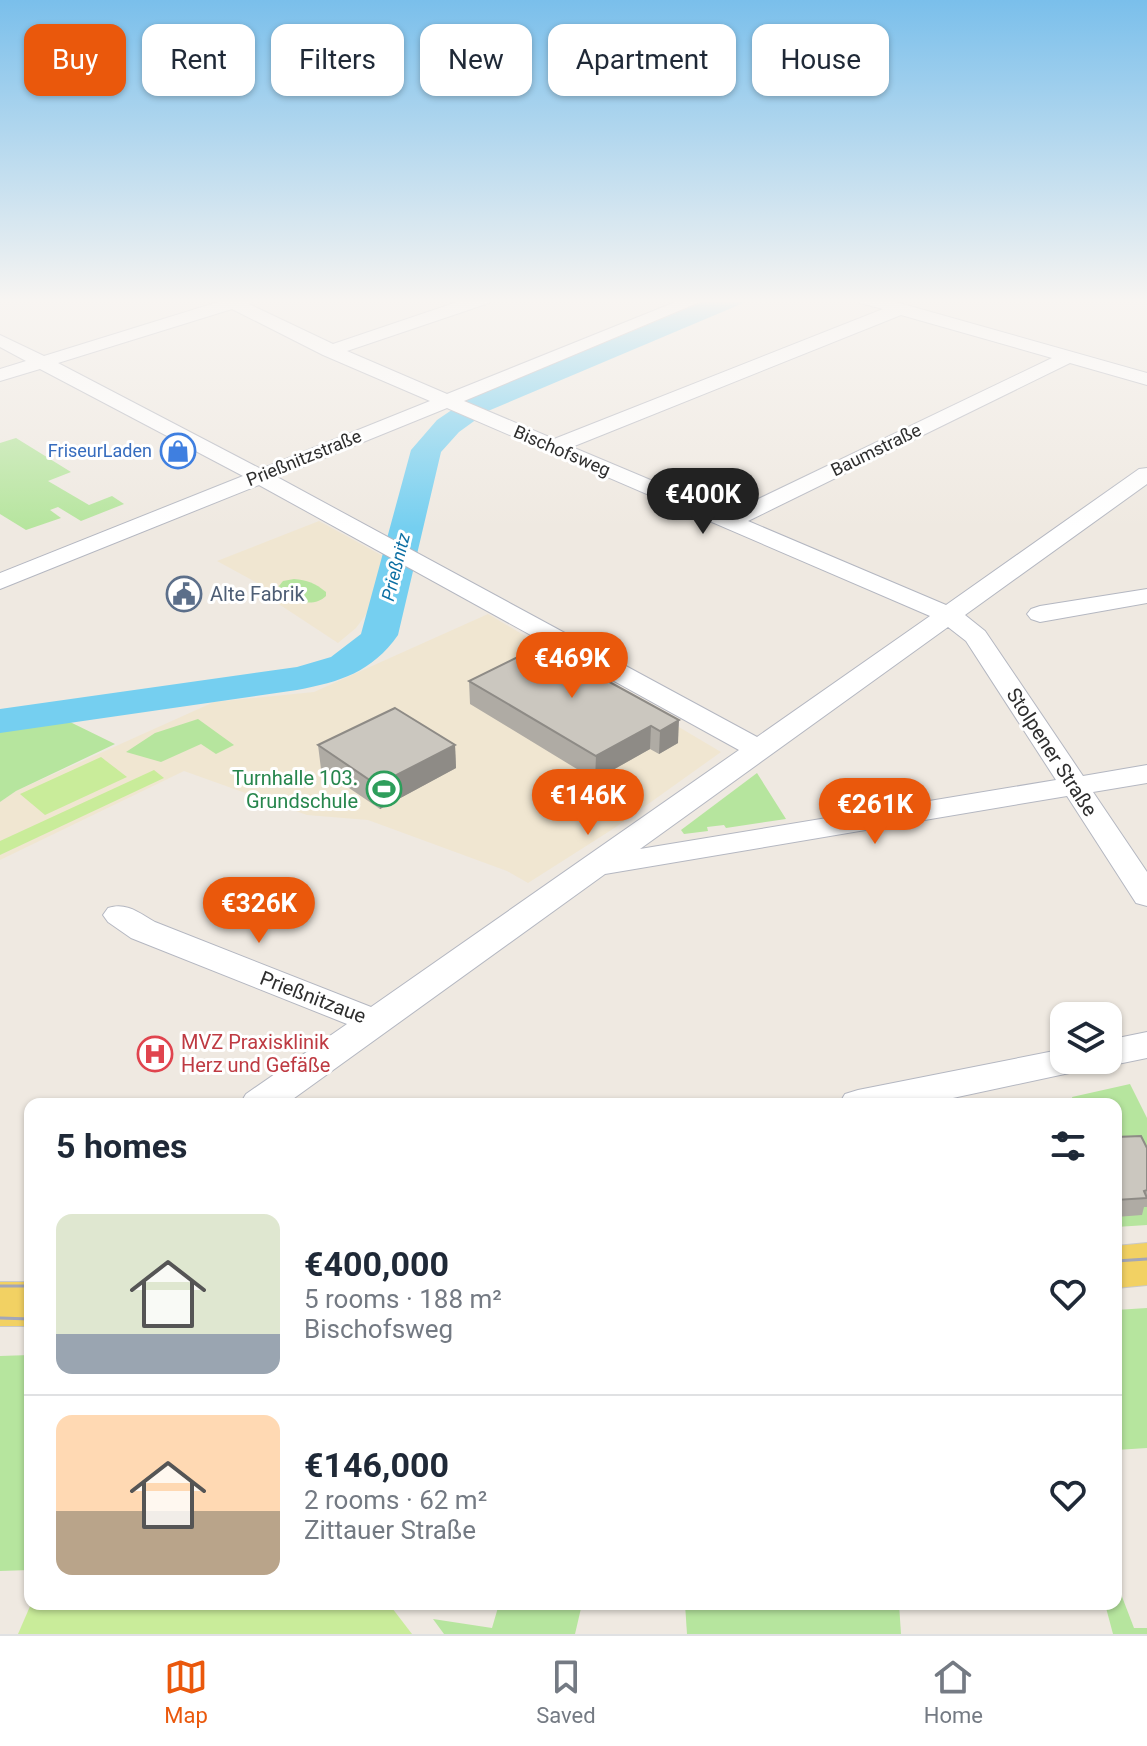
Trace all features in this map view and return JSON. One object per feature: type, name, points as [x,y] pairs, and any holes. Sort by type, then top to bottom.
[{"type":"main road","points":[[1122,1266],[1147,1264]]},
{"type":"main road","points":[[0,1304],[24,1304]]},
{"type":"street","points":[[66,375],[259,476],[758,749]]},
{"type":"street","name":"Bischofsweg","points":[[386,375],[948,615]]},
{"type":"street","name":"Prießnitzstraße","points":[[0,582],[259,476],[461,408],[532,375]]},
{"type":"street","points":[[553,447],[733,375]]},
{"type":"street","name":"Baumstraße","points":[[728,522],[1030,375]]},
{"type":"street","points":[[268,1098],[1147,474]]},
{"type":"street","points":[[1040,614],[1147,596]]},
{"type":"street","name":"Stolpener Straße","points":[[948,615],[976,636],[1147,896]]},
{"type":"street","points":[[595,866],[1147,774]]},
{"type":"street","name":"Prießnitzaue","points":[[119,915],[143,930],[376,1022]]},
{"type":"street","points":[[1122,1050],[1147,1045]]},
{"type":"street","points":[[888,1098],[1050,1065]]},
{"type":"shaded area","points":[[319,521],[392,561],[373,605],[356,628],[338,643],[265,595],[270,590],[217,561]]},
{"type":"shaded area","points":[[488,614],[721,752],[616,827],[528,883],[507,871],[368,820],[307,815],[184,771],[0,860],[0,802],[16,791],[214,702],[314,692]]},
{"type":"green space","points":[[16,438],[71,472],[48,481],[89,505],[112,496],[124,504],[81,521],[58,507],[50,510],[61,518],[26,530],[0,514],[0,443]]},
{"type":"green space","points":[[294,579],[314,584],[326,592],[326,596],[308,603],[288,596],[279,586],[283,581]]},
{"type":"green space","points":[[198,719],[234,745],[216,754],[201,744],[161,762],[126,752],[155,733]]},
{"type":"green space","points":[[68,721],[115,744],[16,791],[0,802],[0,725]]},
{"type":"green space","points":[[101,757],[127,777],[45,815],[20,794]]},
{"type":"green space","points":[[154,770],[164,778],[0,855],[0,841]]},
{"type":"green space","points":[[757,773],[786,819],[726,828],[724,825],[707,827],[708,831],[684,834],[681,830]]},
{"type":"green space","points":[[1130,1084],[1147,1118],[1147,1225],[1122,1227],[1122,1098],[1072,1097]]},
{"type":"green space","points":[[1147,1308],[1147,1448],[1122,1450],[1122,1310]]},
{"type":"green space","points":[[24,1355],[24,1570],[0,1571],[0,1356]]},
{"type":"green space","points":[[1122,1597],[1134,1628],[1147,1628],[1147,1634],[1113,1634],[1107,1610],[1122,1610]]},
{"type":"green space","points":[[28,1610],[394,1610],[412,1634],[18,1634]]},
{"type":"green space","points":[[497,1610],[581,1610],[575,1634],[444,1634],[433,1619],[492,1628]]},
{"type":"green space","points":[[685,1610],[899,1610],[901,1634],[687,1634]]},
{"type":"building","points":[[542,645],[679,720],[660,731],[651,726],[596,756],[469,681]]},
{"type":"building","points":[[395,708],[455,745],[377,785],[318,745]]},
{"type":"building","points":[[1141,1136],[1147,1148],[1147,1190],[1144,1191],[1147,1198],[1122,1200],[1122,1137]]},
{"type":"waterway","name":"Prießnitz","points":[[0,721],[297,678],[330,671],[351,662],[379,635],[426,450],[448,426],[478,405],[549,375]]},
{"type":"tram line","points":[[1122,1261],[1147,1259]]},
{"type":"tram line","points":[[0,1286],[24,1286]]},
{"type":"tram line","points":[[0,1318],[24,1319]]},
{"type":"place","name":"FriseurLaden","points":[[178,451]]},
{"type":"place","name":"Alte Fabrik","points":[[184,594]]},
{"type":"place","name":"Turnhalle 103. Grundschule","points":[[384,789]]},
{"type":"place","name":"MVZ Praxisklinik Herz und Gefäße","points":[[155,1054]]}]
